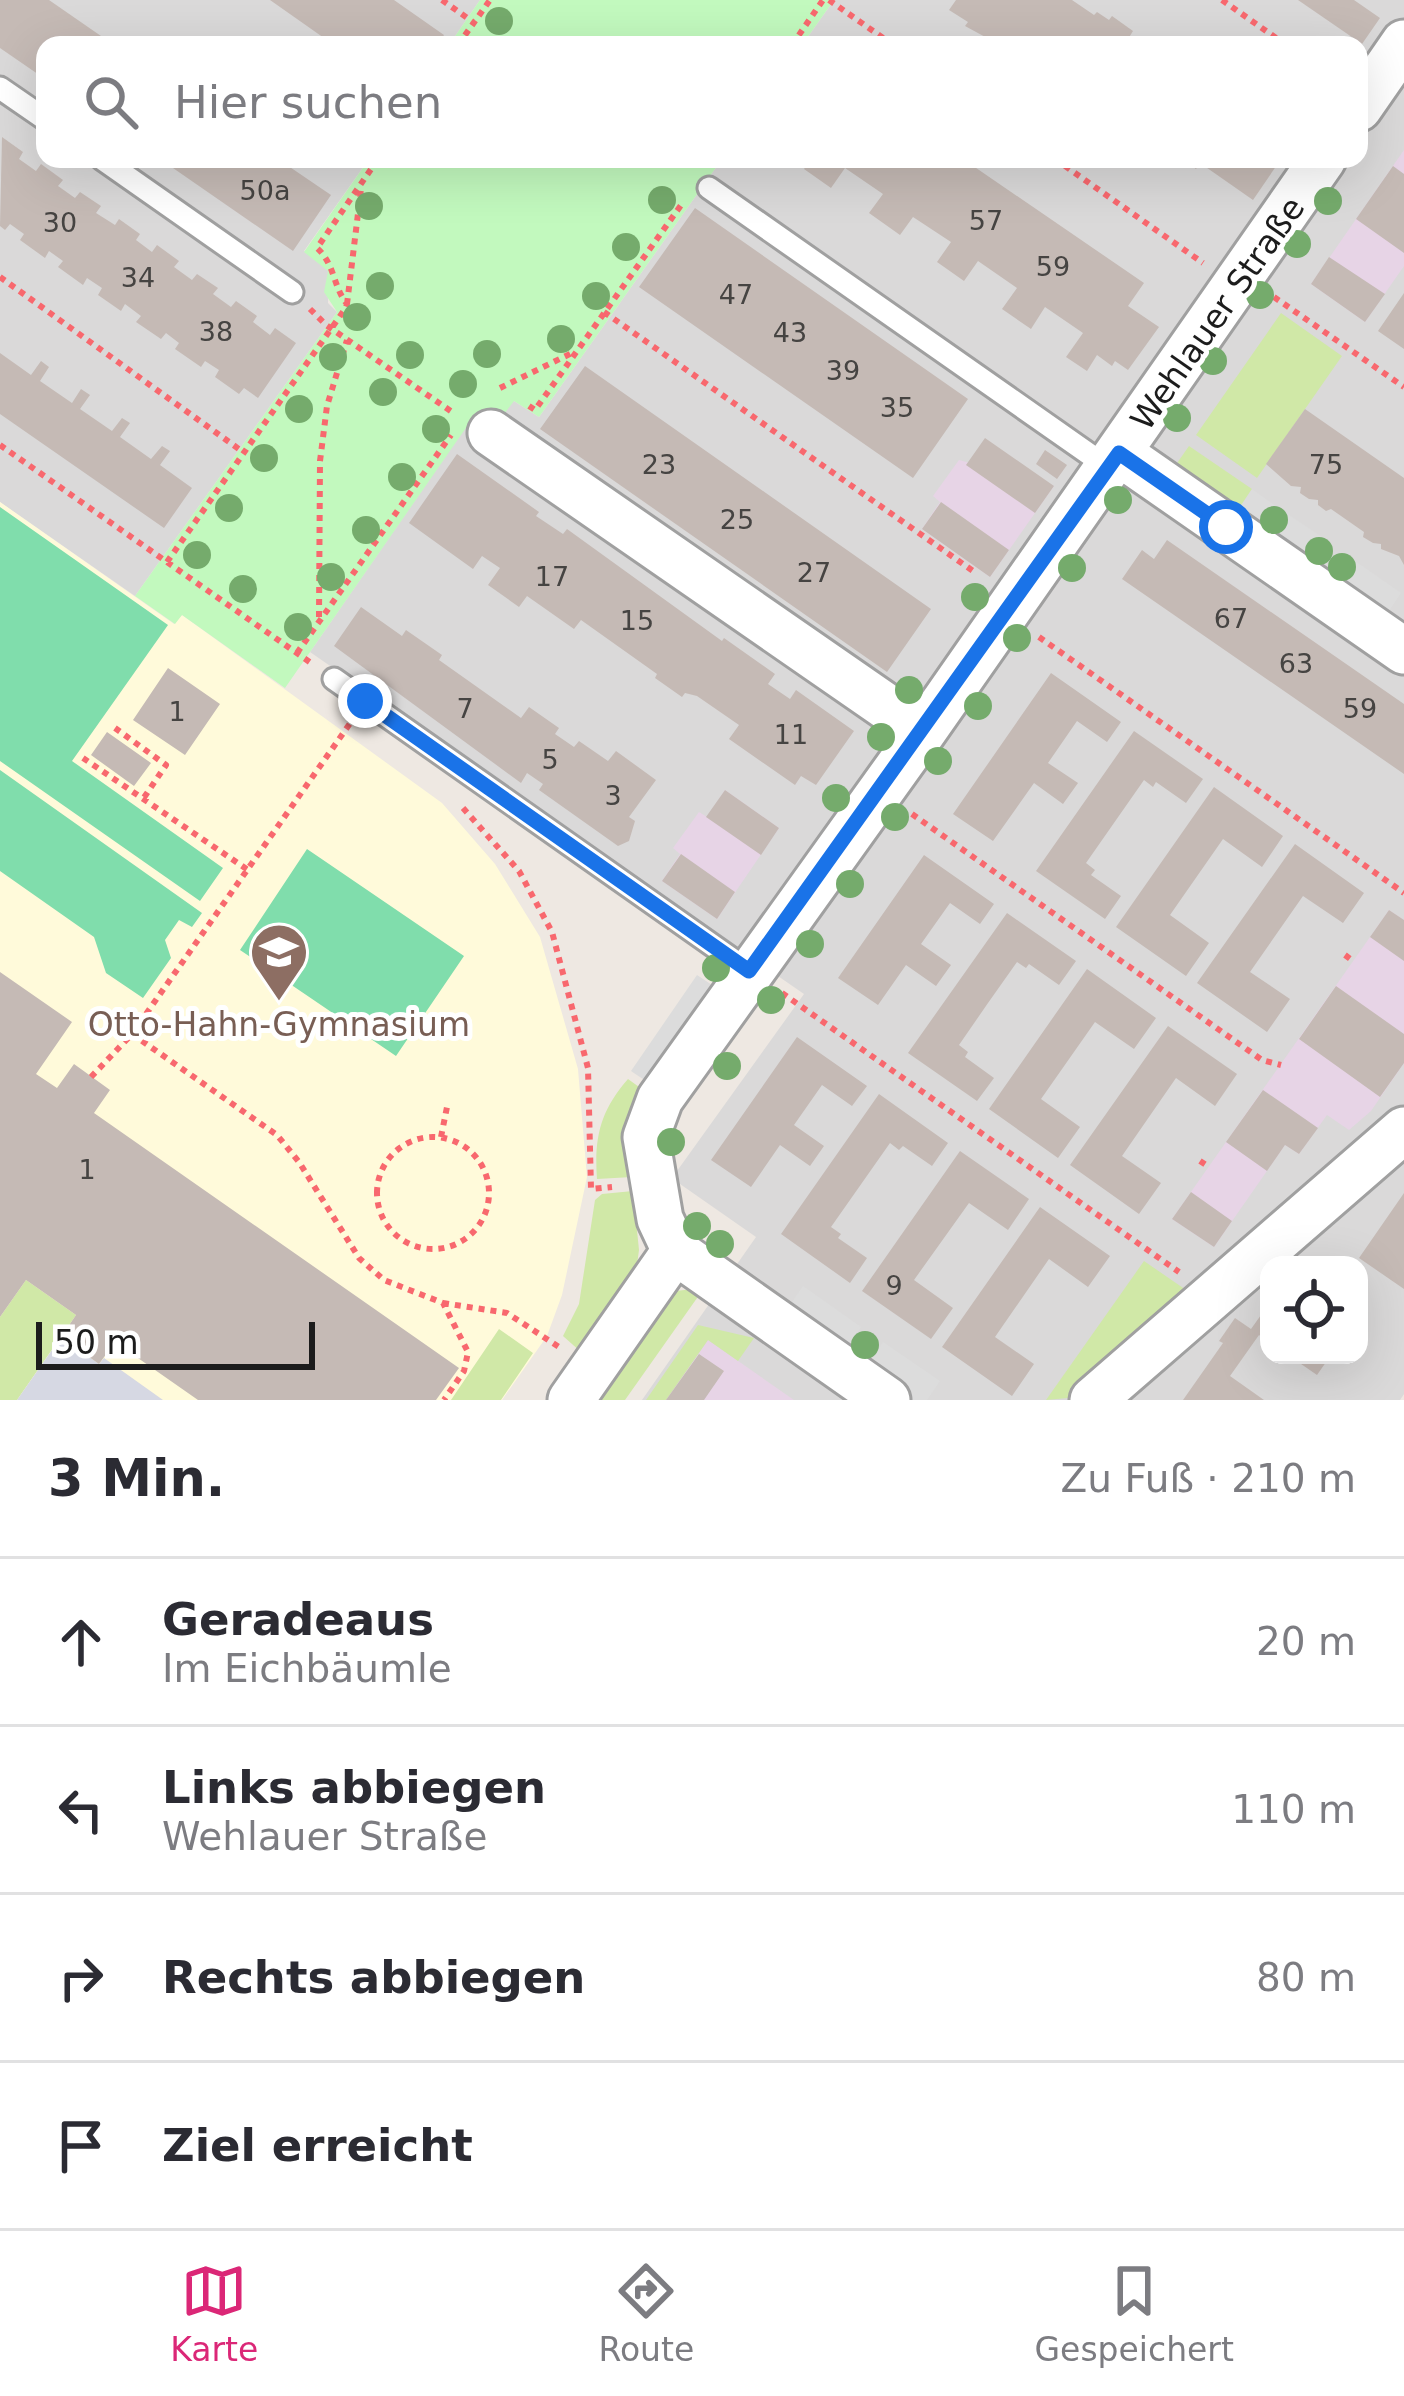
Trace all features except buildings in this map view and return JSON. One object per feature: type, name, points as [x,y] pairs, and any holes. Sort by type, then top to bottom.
[{"type":"street","points":[[1368,95],[1404,43]]},
{"type":"street","name":"Wehlauer Straße","points":[[675,1251],[660,1219],[646,1137],[660,1099],[1318,168]]},
{"type":"street","points":[[476,426],[923,732]]},
{"type":"street","points":[[1114,460],[1404,651]]},
{"type":"street","points":[[1093,1400],[1404,1130]]},
{"type":"street","points":[[581,1385],[675,1251],[887,1400]]},
{"type":"lane","points":[[0,88],[36,113]]},
{"type":"lane","points":[[115,168],[292,292]]},
{"type":"lane","points":[[709,188],[1114,460]]},
{"type":"lane","points":[[334,679],[749,971]]},
{"type":"path","points":[[442,0],[474,22]]},
{"type":"path","points":[[464,36],[490,0]]},
{"type":"path","points":[[799,36],[826,0],[880,36]]},
{"type":"path","points":[[1222,0],[1273,36]]},
{"type":"path","points":[[347,304],[338,294],[334,272],[314,252],[372,168]]},
{"type":"path","points":[[1068,168],[1215,272],[1256,284],[1404,387]]},
{"type":"path","points":[[166,562],[347,304],[362,182]]},
{"type":"path","points":[[0,277],[243,452]]},
{"type":"path","points":[[604,312],[973,571]]},
{"type":"path","points":[[328,326],[476,426]]},
{"type":"path","points":[[319,621],[320,461],[327,406],[347,339]]},
{"type":"path","points":[[500,388],[576,351]]},
{"type":"path","points":[[0,446],[334,679]]},
{"type":"path","points":[[1006,614],[1404,893]]},
{"type":"path","points":[[92,1077],[133,1034],[365,701]]},
{"type":"path","points":[[350,722],[368,735]]},
{"type":"path","points":[[115,728],[166,766],[143,799]]},
{"type":"path","points":[[83,758],[248,870]]},
{"type":"path","points":[[880,791],[1262,1060],[1281,1065]]},
{"type":"path","points":[[460,804],[519,871],[552,932],[587,1068],[590,1189]]},
{"type":"path","points":[[1345,956],[1353,962]]},
{"type":"path","points":[[749,971],[1141,1246]]},
{"type":"path","points":[[133,1034],[278,1136],[359,1258],[384,1280],[443,1303],[507,1312],[581,1385]]},
{"type":"path","points":[[441,1137],[448,1102]]},
{"type":"path","points":[[441,1137],[474,1155],[484,1172],[486,1208],[467,1237],[434,1249],[400,1239],[379,1211],[376,1193],[389,1157],[404,1144],[441,1137]]},
{"type":"path","points":[[1200,1161],[1209,1167]]},
{"type":"path","points":[[443,1303],[468,1352],[464,1371],[444,1400]]},
{"type":"shaded area","points":[[0,0],[480,0],[455,36],[36,36],[36,168],[363,168],[304,251],[329,271],[328,303],[337,312],[135,596],[0,502]]},
{"type":"shaded area","points":[[834,0],[1404,0],[1404,1394],[1400,1400],[642,1400],[756,1237],[680,1184],[677,1171],[804,994],[310,652],[477,411],[514,401],[539,417],[716,168],[1368,168],[1368,36],[808,36]]},
{"type":"shaded area","points":[[1404,150],[1404,266],[1365,322],[1311,284]]},
{"type":"shaded area","points":[[959,460],[1054,486],[990,577],[922,529],[940,502],[933,496]]},
{"type":"shaded area","points":[[1252,489],[1277,507],[1263,527],[1272,533],[1286,513],[1322,537],[1307,558],[1340,581],[1355,561],[1401,593],[1387,614],[1226,528]]},
{"type":"shaded area","name":"Otto-Hahn-Gymnasium","points":[[0,502],[174,624],[182,615],[442,803],[495,864],[540,937],[578,1069],[587,1177],[562,1295],[547,1336],[502,1400],[0,1400]]},
{"type":"shaded area","points":[[725,790],[779,828],[717,919],[662,881],[680,854],[673,848],[699,812],[707,817]]},
{"type":"shaded area","points":[[1389,910],[1404,920],[1404,1063],[1371,1111],[1349,1130],[1327,1115],[1299,1154],[1285,1145],[1214,1247],[1172,1219]]},
{"type":"shaded area","points":[[697,975],[718,989],[652,1085],[631,1071]]},
{"type":"shaded area","points":[[803,1286],[861,1327],[847,1347],[869,1362],[883,1342],[940,1381],[927,1400],[887,1400],[777,1324]]},
{"type":"shaded area","points":[[61,1337],[99,1364],[104,1358],[163,1400],[17,1400]]},
{"type":"shaded area","points":[[708,1340],[794,1400],[666,1400]]},
{"type":"green space","points":[[480,0],[834,0],[808,36],[455,36]]},
{"type":"green space","points":[[363,168],[716,168],[539,417],[514,401],[497,423],[477,412],[285,688],[182,615],[175,624],[135,596],[337,312],[324,292],[328,271],[304,252]]},
{"type":"green space","points":[[1281,313],[1342,356],[1257,478],[1196,435]]},
{"type":"green space","points":[[1189,446],[1252,489],[1238,510],[1175,466]]},
{"type":"green space","points":[[0,507],[168,625],[72,761],[223,868],[200,901],[0,761]]},
{"type":"green space","points":[[0,770],[202,913],[192,927],[179,920],[165,940],[171,958],[143,998],[106,973],[94,937],[0,871]]},
{"type":"green space","points":[[307,849],[464,956],[396,1056],[240,950]]},
{"type":"green space","points":[[628,1079],[646,1092],[632,1177],[597,1179],[601,1126]]},
{"type":"green space","points":[[633,1191],[639,1250],[636,1272],[581,1352],[563,1336],[579,1304],[595,1200],[602,1194]]},
{"type":"green space","points":[[1144,1261],[1189,1292],[1068,1398],[1046,1400]]},
{"type":"green space","points":[[26,1280],[76,1315],[17,1400],[0,1400],[0,1317]]},
{"type":"green space","points":[[702,1291],[625,1400],[590,1400],[667,1292]]},
{"type":"green space","points":[[698,1325],[754,1338],[738,1361],[708,1340],[666,1400],[646,1400]]},
{"type":"green space","points":[[499,1329],[533,1353],[501,1400],[451,1400]]},
{"type":"place","name":"Otto-Hahn-Gymnasium","points":[[279,1003]]},
{"type":"route","points":[[365,701],[749,971],[1119,453],[1226,527]]}]
